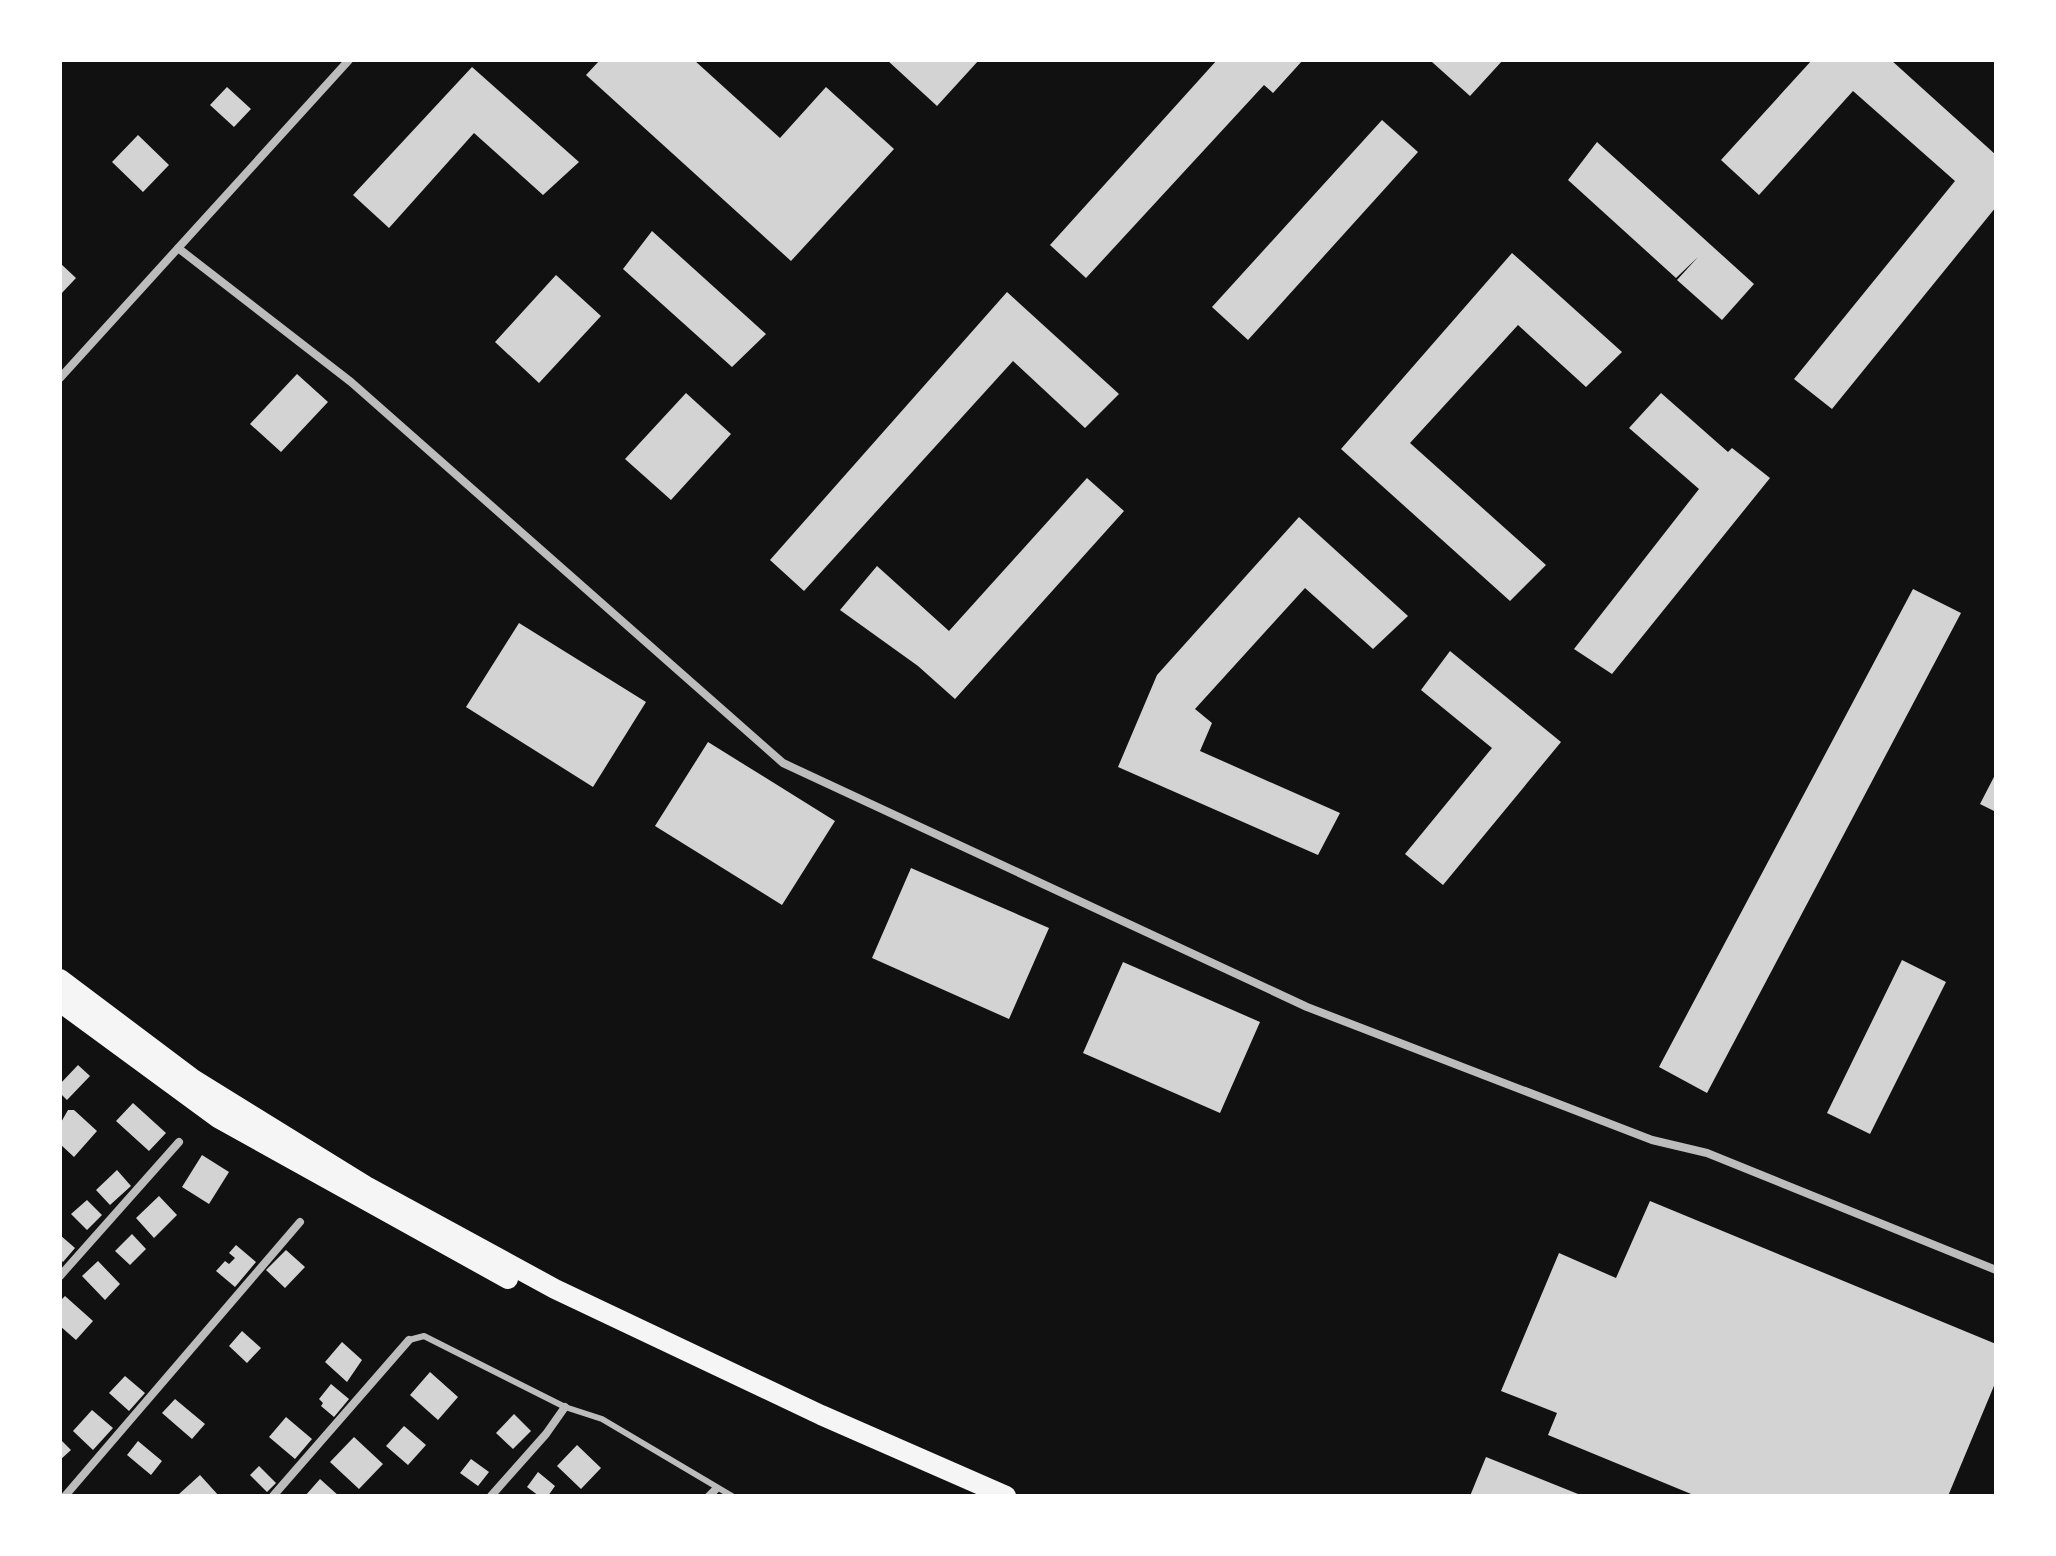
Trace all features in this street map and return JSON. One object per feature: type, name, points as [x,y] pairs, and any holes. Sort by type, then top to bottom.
[{"type":"highway","points":[[60,979],[193,1079],[393,1201],[555,1289],[821,1415],[1006,1496]]},
{"type":"highway","points":[[60,1002],[218,1118],[360,1200],[550,1302],[973,1496]]},
{"type":"street","points":[[60,378],[349,60]]},
{"type":"street","points":[[178,248],[351,382],[783,763],[1307,1007],[1652,1140],[1707,1153],[1996,1270]]},
{"type":"street","points":[[60,1276],[179,1142]]},
{"type":"street","points":[[65,1496],[300,1222]]},
{"type":"street","points":[[273,1496],[409,1340]]},
{"type":"street","points":[[491,1496],[546,1434],[565,1407]]},
{"type":"lane","points":[[409,1340],[424,1336],[450,1346],[565,1407],[602,1419],[712,1492],[732,1496]]},
{"type":"building","points":[[600,60],[694,60],[780,138],[826,87],[894,149],[791,261],[586,75]]},
{"type":"building","points":[[887,60],[979,60],[937,106]]},
{"type":"building","points":[[1217,60],[1303,60],[1273,93],[1264,85],[1086,278],[1050,245]]},
{"type":"building","points":[[1503,60],[1470,96],[1432,62]]},
{"type":"building","points":[[1812,60],[1891,60],[1996,155],[1996,207],[1832,409],[1794,379],[1955,181],[1853,91],[1759,195],[1721,160]]},
{"type":"building","points":[[472,67],[579,162],[543,195],[474,133],[389,228],[353,195]]},
{"type":"building","points":[[227,87],[251,109],[234,127],[210,105]]},
{"type":"building","points":[[1382,120],[1418,152],[1248,340],[1212,307]]},
{"type":"building","points":[[138,135],[169,165],[143,192],[112,162]]},
{"type":"building","points":[[1597,142],[1754,284],[1722,320],[1677,280],[1698,257],[1676,278],[1568,180]]},
{"type":"building","points":[[652,231],[766,334],[732,367],[623,269]]},
{"type":"building","points":[[1512,253],[1622,352],[1586,387],[1518,325],[1410,443],[1546,565],[1510,601],[1341,449]]},
{"type":"building","points":[[60,263],[76,278],[60,295]]},
{"type":"building","points":[[556,275],[601,316],[539,383],[495,342]]},
{"type":"building","points":[[1007,292],[1119,394],[1085,428],[1013,361],[804,591],[770,560]]},
{"type":"building","points":[[297,374],[328,402],[281,452],[250,424]]},
{"type":"building","points":[[686,393],[731,434],[671,500],[625,459]]},
{"type":"building","points":[[1661,393],[1728,452],[1732,448],[1770,478],[1612,674],[1574,649],[1699,489],[1629,428]]},
{"type":"building","points":[[1087,478],[1124,511],[955,699],[918,666],[840,610],[877,566],[949,631]]},
{"type":"building","points":[[1299,517],[1408,616],[1373,649],[1305,588],[1195,709],[1212,723],[1200,751],[1340,813],[1318,855],[1118,767],[1157,675]]},
{"type":"building","points":[[1913,589],[1961,613],[1707,1093],[1659,1067]]},
{"type":"building","points":[[519,623],[646,702],[593,787],[466,707]]},
{"type":"building","points":[[1450,651],[1561,742],[1443,885],[1405,854],[1492,748],[1421,690]]},
{"type":"building","points":[[708,742],[835,821],[782,905],[655,826]]},
{"type":"building","points":[[1996,773],[1996,812],[1980,804]]},
{"type":"building","points":[[911,868],[1049,928],[1009,1019],[872,958]]},
{"type":"building","points":[[1902,960],[1946,982],[1870,1134],[1827,1113]]},
{"type":"building","points":[[1123,962],[1260,1022],[1220,1113],[1083,1053]]},
{"type":"building","points":[[78,1065],[90,1076],[67,1100],[60,1093],[60,1084]]},
{"type":"building","points":[[133,1103],[166,1133],[149,1151],[116,1121]]},
{"type":"building","points":[[68,1110],[74,1110],[97,1131],[74,1157],[60,1144],[60,1124]]},
{"type":"building","points":[[202,1155],[229,1172],[209,1204],[182,1187]]},
{"type":"building","points":[[117,1170],[131,1186],[110,1205],[96,1190]]},
{"type":"building","points":[[159,1196],[177,1215],[154,1238],[136,1218]]},
{"type":"building","points":[[87,1200],[102,1215],[87,1230],[71,1214]]},
{"type":"building","points":[[1650,1201],[1996,1344],[1996,1381],[1948,1496],[1696,1496],[1548,1435],[1557,1413],[1501,1391],[1559,1253],[1616,1278]]},
{"type":"building","points":[[132,1234],[146,1249],[130,1265],[115,1251]]},
{"type":"building","points":[[60,1235],[75,1248],[63,1262],[60,1259]]},
{"type":"building","points":[[236,1245],[256,1262],[235,1287],[216,1271],[225,1261],[229,1264],[235,1258],[229,1253]]},
{"type":"building","points":[[286,1250],[305,1267],[285,1288],[266,1270]]},
{"type":"building","points":[[98,1261],[120,1284],[105,1300],[82,1276]]},
{"type":"building","points":[[65,1296],[93,1321],[76,1340],[60,1326],[60,1301]]},
{"type":"building","points":[[242,1331],[261,1348],[247,1363],[229,1346]]},
{"type":"building","points":[[342,1342],[362,1360],[347,1382],[325,1362]]},
{"type":"building","points":[[430,1372],[458,1397],[438,1420],[410,1395]]},
{"type":"building","points":[[125,1376],[145,1393],[129,1411],[109,1393]]},
{"type":"building","points":[[331,1384],[349,1399],[334,1417],[321,1406],[323,1403],[319,1399]]},
{"type":"building","points":[[175,1399],[205,1424],[192,1439],[162,1413]]},
{"type":"building","points":[[92,1410],[113,1428],[93,1450],[73,1431]]},
{"type":"building","points":[[514,1414],[531,1431],[513,1449],[496,1433]]},
{"type":"building","points":[[286,1417],[312,1439],[295,1459],[269,1437]]},
{"type":"building","points":[[404,1426],[426,1445],[408,1465],[386,1446]]},
{"type":"building","points":[[354,1437],[383,1464],[359,1489],[330,1462]]},
{"type":"building","points":[[60,1439],[71,1450],[60,1460]]},
{"type":"building","points":[[138,1441],[162,1461],[151,1475],[127,1455]]},
{"type":"building","points":[[577,1445],[601,1468],[581,1489],[557,1466]]},
{"type":"building","points":[[1486,1457],[1583,1496],[1470,1496]]},
{"type":"building","points":[[471,1459],[489,1472],[478,1486],[460,1473]]},
{"type":"building","points":[[259,1466],[276,1483],[267,1492],[250,1475]]},
{"type":"building","points":[[538,1472],[555,1486],[548,1496],[539,1496],[527,1487]]},
{"type":"building","points":[[200,1475],[219,1496],[179,1494]]},
{"type":"building","points":[[320,1479],[339,1496],[305,1496]]}]
